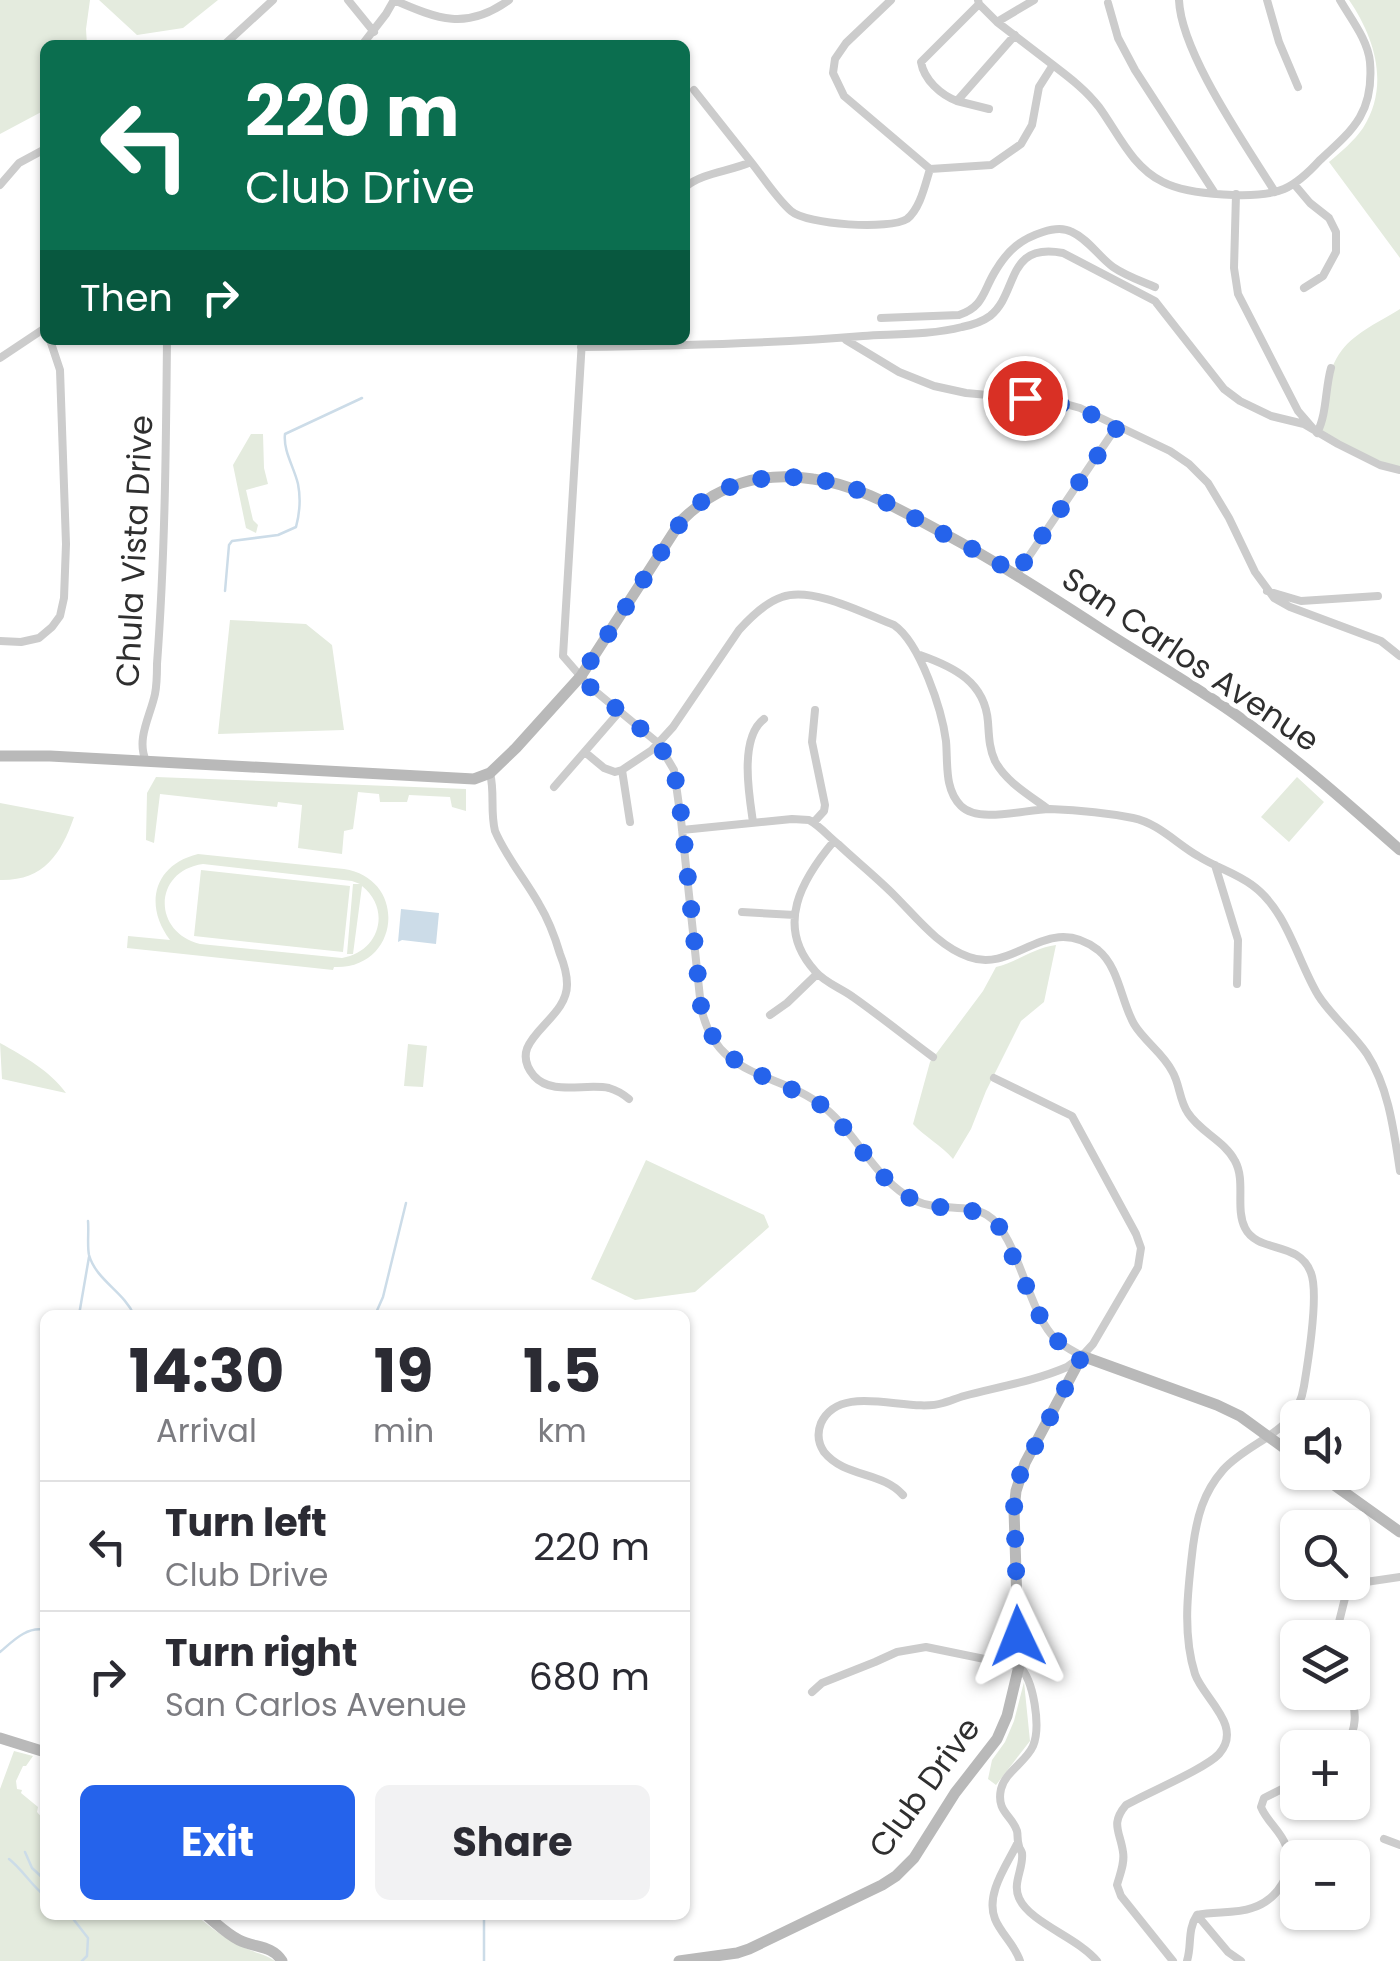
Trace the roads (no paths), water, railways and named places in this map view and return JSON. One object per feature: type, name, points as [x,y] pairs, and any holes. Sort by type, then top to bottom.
[{"type":"main road","name":"San Carlos Avenue","points":[[490,773],[581,676],[681,522],[700,502],[726,488],[762,478],[810,478],[872,496],[996,561],[1236,715],[1334,791],[1400,850]]},
{"type":"main road","points":[[0,756],[474,779],[490,773]]},
{"type":"main road","points":[[1082,1356],[1216,1405],[1240,1416],[1280,1445]]},
{"type":"main road","name":"Club Drive","points":[[679,1961],[750,1949],[882,1886],[914,1858],[954,1793],[997,1740],[1008,1716],[1019,1666],[1016,1490],[1024,1463],[1082,1356]]},
{"type":"main road","points":[[1341,1490],[1400,1532]]},
{"type":"main road","points":[[0,1738],[40,1750]]},
{"type":"main road","points":[[212,1920],[234,1938],[279,1957]]},
{"type":"street","points":[[229,40],[273,0]]},
{"type":"street","points":[[348,0],[374,32]]},
{"type":"street","points":[[367,40],[394,0],[430,16],[454,20],[487,14],[509,0]]},
{"type":"street","points":[[891,0],[846,43],[835,59],[833,73],[844,96],[930,169],[991,166],[1021,144],[1032,125],[1038,87],[1054,65]]},
{"type":"street","points":[[998,22],[1034,0]]},
{"type":"street","points":[[1180,0],[1180,12],[1200,66],[1275,192]]},
{"type":"street","points":[[1267,0],[1298,87]]},
{"type":"street","points":[[989,110],[946,97],[922,70],[921,62],[978,2],[1078,83],[1136,162],[1163,182],[1187,190],[1275,192],[1294,184],[1345,138],[1366,105],[1370,84],[1368,54],[1340,0]]},
{"type":"street","points":[[1108,2],[1118,38],[1135,70],[1214,192]]},
{"type":"street","points":[[958,102],[1014,34]]},
{"type":"street","points":[[694,90],[791,211],[804,219],[836,224],[897,224],[911,216],[930,169]]},
{"type":"street","points":[[0,185],[19,163],[40,152]]},
{"type":"street","points":[[690,184],[702,176],[750,162]]},
{"type":"street","points":[[1294,184],[1329,218],[1336,232],[1336,252],[1324,276],[1304,288]]},
{"type":"street","points":[[1236,194],[1234,268],[1238,294],[1298,411],[1316,433]]},
{"type":"street","points":[[881,318],[970,312],[981,301],[996,268],[1012,248],[1028,237],[1052,229],[1068,229],[1115,268],[1155,287]]},
{"type":"street","points":[[690,342],[830,339],[978,323],[999,306],[1014,271],[1026,259],[1036,253],[1063,253],[1155,301],[1224,389],[1240,401],[1271,416],[1304,424],[1380,464],[1400,470]]},
{"type":"street","points":[[1006,255],[1019,266]]},
{"type":"street","points":[[0,358],[40,333]]},
{"type":"street","points":[[830,339],[850,342],[899,372],[934,386],[966,393],[1055,401],[1080,408],[1170,451],[1208,482],[1274,598],[1381,641],[1400,656]]},
{"type":"street","points":[[0,641],[39,638],[60,616],[64,598],[60,370],[52,345]]},
{"type":"street","name":"Chula Vista Drive","points":[[146,761],[141,750],[156,689],[160,629],[168,345]]},
{"type":"street","points":[[581,345],[563,656],[589,686],[658,743],[674,770],[705,1022],[714,1040],[734,1061],[828,1110],[902,1193],[932,1207],[983,1212],[997,1222],[1044,1325],[1056,1340],[1082,1356]]},
{"type":"street","points":[[1316,433],[1322,424],[1331,368]]},
{"type":"street","points":[[1016,574],[1118,426]]},
{"type":"street","points":[[1267,590],[1302,601],[1378,596]]},
{"type":"street","points":[[586,753],[608,770],[622,770],[673,727],[739,630],[758,612],[783,596],[818,596],[901,630],[919,655],[956,669],[976,687],[987,711],[995,760],[1012,782],[1048,809]]},
{"type":"street","points":[[919,655],[944,729],[949,787],[959,804],[970,812],[982,815],[1048,809],[1135,818],[1153,824],[1198,856],[1252,884],[1265,897],[1280,918],[1318,995],[1366,1052],[1378,1076],[1394,1128],[1400,1170]]},
{"type":"street","points":[[814,822],[826,805],[812,742],[815,710]]},
{"type":"street","points":[[554,787],[620,711]]},
{"type":"street","points":[[753,822],[747,771],[754,730],[764,719]]},
{"type":"street","points":[[622,770],[630,822]]},
{"type":"street","points":[[490,773],[495,831],[546,916],[566,975],[564,1002],[532,1037],[527,1064],[544,1084],[604,1087],[629,1098]]},
{"type":"street","points":[[682,830],[792,819],[814,822],[928,931],[964,955],[993,960],[1037,941],[1071,938],[1096,949],[1108,962],[1134,1022],[1174,1073],[1188,1114],[1237,1164],[1247,1231],[1260,1241],[1298,1255],[1310,1271],[1313,1298],[1303,1394],[1293,1413],[1270,1438],[1226,1467],[1208,1490],[1197,1520],[1188,1638],[1196,1677],[1223,1717],[1227,1732],[1222,1752],[1126,1805],[1118,1815],[1123,1867],[1116,1885],[1173,1961]]},
{"type":"street","points":[[834,841],[806,880],[795,914],[800,946],[817,974],[933,1057]]},
{"type":"street","points":[[1215,865],[1238,940],[1237,984]]},
{"type":"street","points":[[742,912],[795,914]]},
{"type":"street","points":[[770,1014],[817,974]]},
{"type":"street","points":[[903,1495],[892,1485],[840,1466],[824,1451],[818,1437],[822,1421],[833,1409],[850,1402],[940,1404],[1061,1370],[1093,1344],[1138,1266],[1139,1242],[1072,1116],[994,1078]]},
{"type":"street","points":[[1340,1620],[1346,1594],[1359,1584],[1400,1577]]},
{"type":"street","points":[[812,1692],[822,1683],[896,1652],[926,1647],[1019,1666],[1027,1673],[1036,1733],[1033,1748],[1002,1784],[1000,1798],[1004,1814],[1016,1829],[1022,1852],[1017,1890],[1029,1912],[1088,1950],[1096,1961]]},
{"type":"street","points":[[1197,1915],[1250,1910],[1270,1899],[1281,1887],[1288,1871],[1288,1850],[1260,1807],[1264,1798],[1280,1790]]},
{"type":"street","points":[[1384,1839],[1400,1845]]},
{"type":"street","points":[[1017,1844],[993,1904],[996,1920],[1020,1961]]},
{"type":"street","points":[[1187,1961],[1190,1926],[1197,1915]]},
{"type":"street","points":[[1197,1915],[1228,1952],[1241,1961]]},
{"type":"water","points":[[401,909],[439,913],[436,944],[398,942]]},
{"type":"waterway","points":[[225,591],[232,541],[278,535],[296,527],[299,490],[285,434],[362,398]]},
{"type":"waterway","points":[[377,1310],[406,1203]]},
{"type":"waterway","points":[[88,1221],[88,1251],[93,1264],[131,1310]]},
{"type":"waterway","points":[[80,1310],[89,1257]]},
{"type":"waterway","points":[[0,1652],[26,1632],[40,1629]]},
{"type":"waterway","points":[[25,1852],[40,1875]]},
{"type":"waterway","points":[[9,1859],[40,1891]]},
{"type":"waterway","points":[[74,1920],[88,1938],[87,1956],[82,1961]]},
{"type":"waterway","points":[[484,1920],[484,1961]]}]
